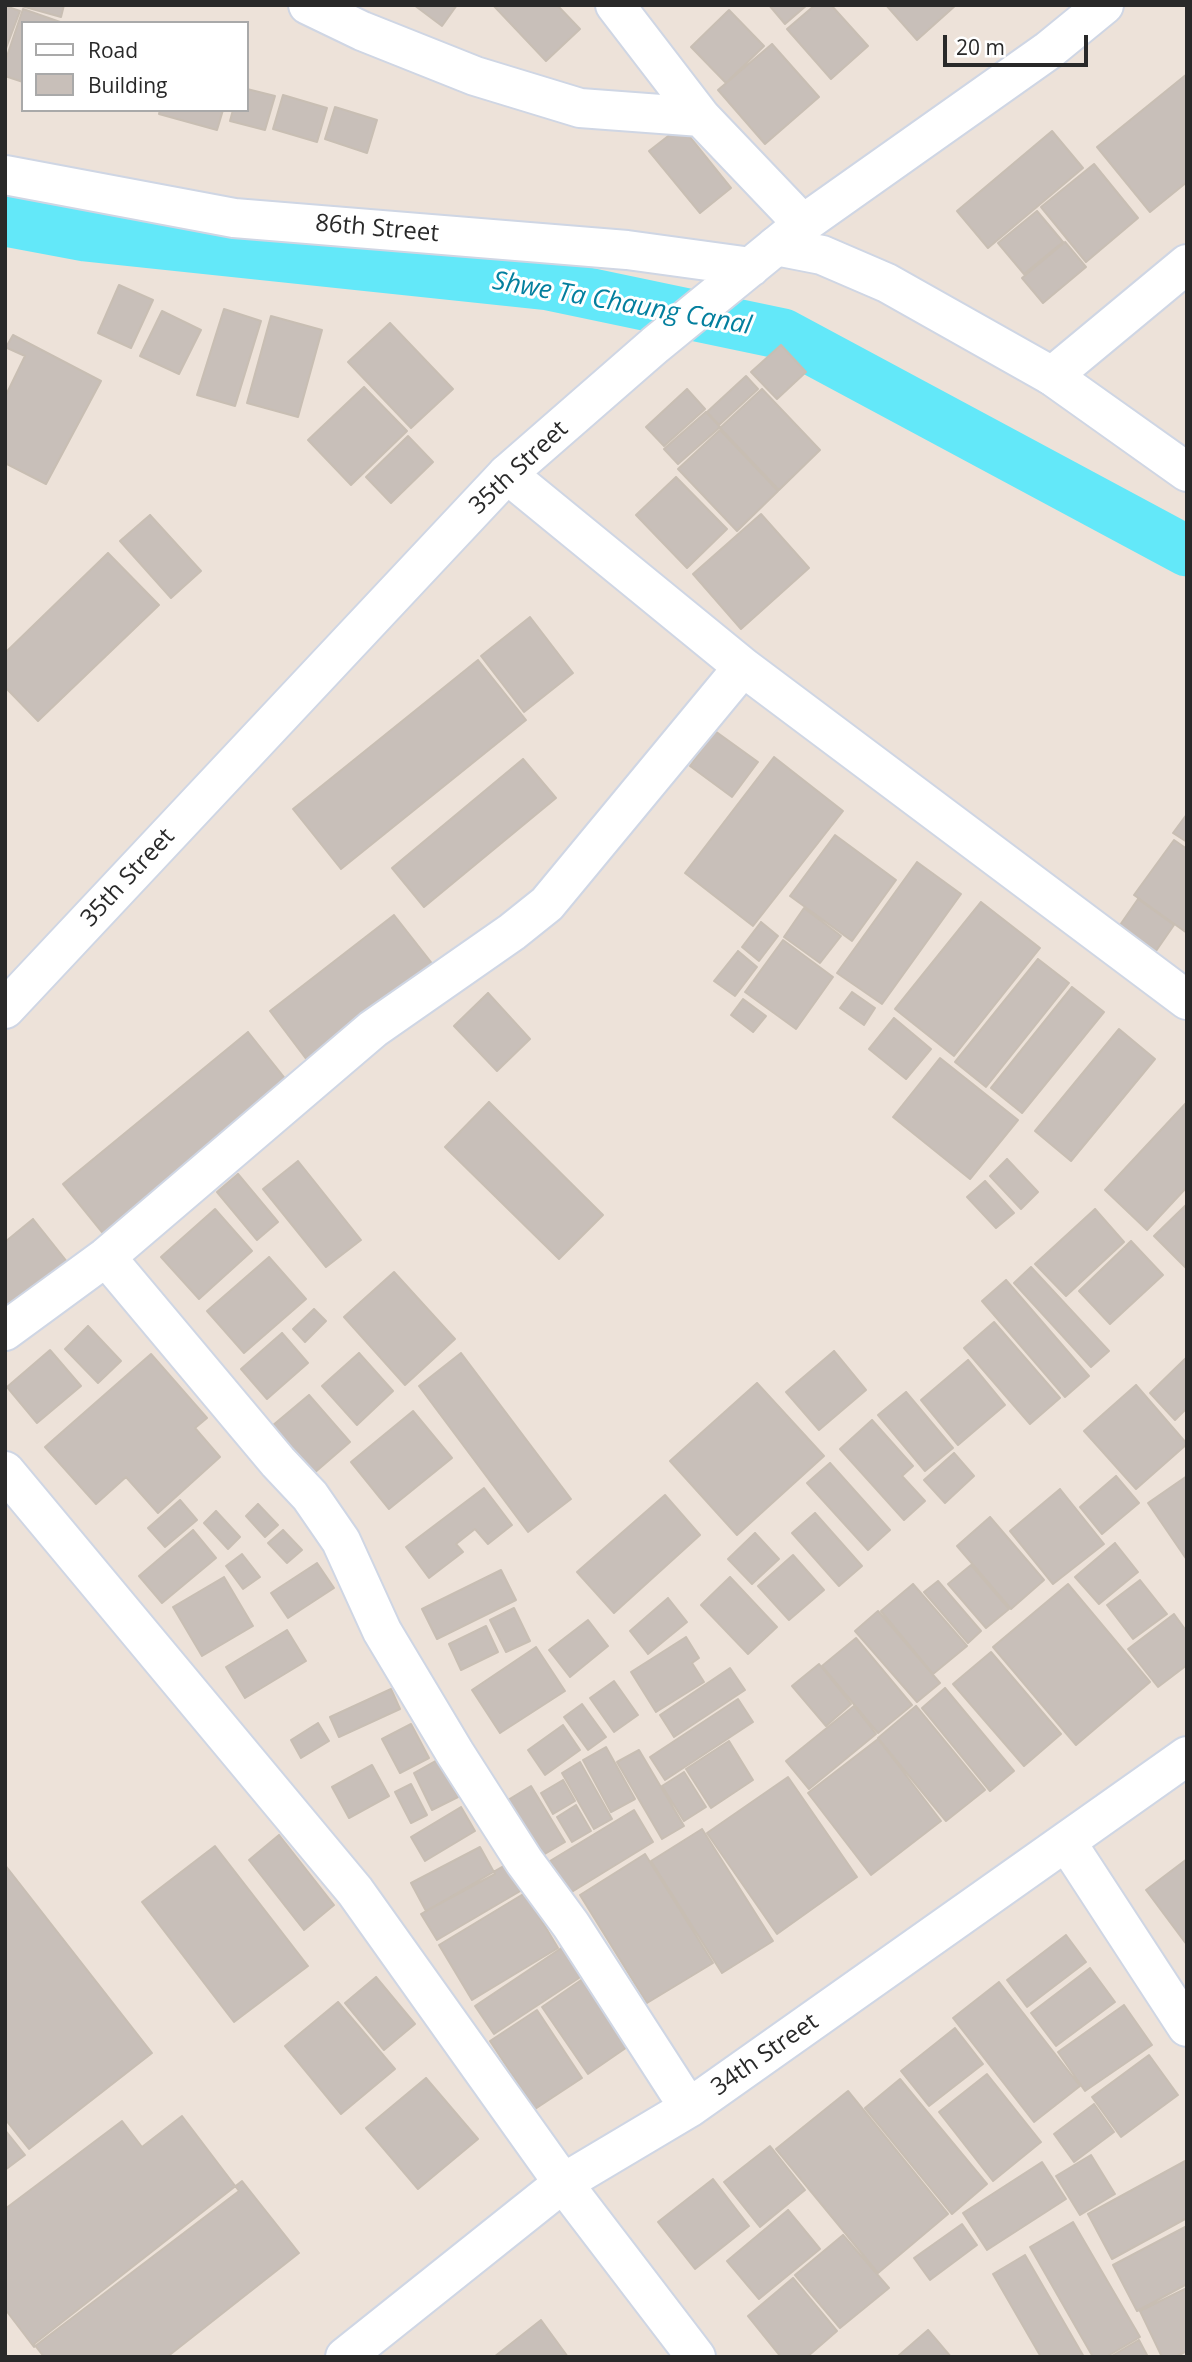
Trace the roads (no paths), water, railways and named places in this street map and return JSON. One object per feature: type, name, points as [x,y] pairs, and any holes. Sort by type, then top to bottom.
[{"type":"street","points":[[308,5],[362,32],[475,76],[580,108],[701,117]]},
{"type":"street","points":[[615,5],[701,117],[777,246]]},
{"type":"street","name":"35th Street","points":[[5,1009],[507,474],[655,345],[777,246],[1049,50],[1104,5]]},
{"type":"street","name":"86th Street","points":[[5,175],[234,218],[627,250],[777,246],[822,255],[887,284],[1052,376],[1187,472]]},
{"type":"street","points":[[1052,376],[1187,264]]},
{"type":"street","points":[[507,474],[743,667],[1187,1000]]},
{"type":"street","points":[[5,1331],[106,1257],[373,1029],[547,904],[743,667]]},
{"type":"street","points":[[106,1257],[278,1462],[310,1496],[333,1530],[382,1630],[455,1753],[524,1861],[571,1925],[689,2108]]},
{"type":"street","points":[[5,1471],[355,1891],[563,2183],[696,2357]]},
{"type":"street","name":"34th Street","points":[[345,2357],[563,2183],[689,2108],[1187,1756]]},
{"type":"street","points":[[1067,1843],[1187,2027]]},
{"type":"waterway","name":"Shwe Ta Chaung Canal","points":[[5,221],[85,236],[549,285],[783,334],[1187,551]]}]
